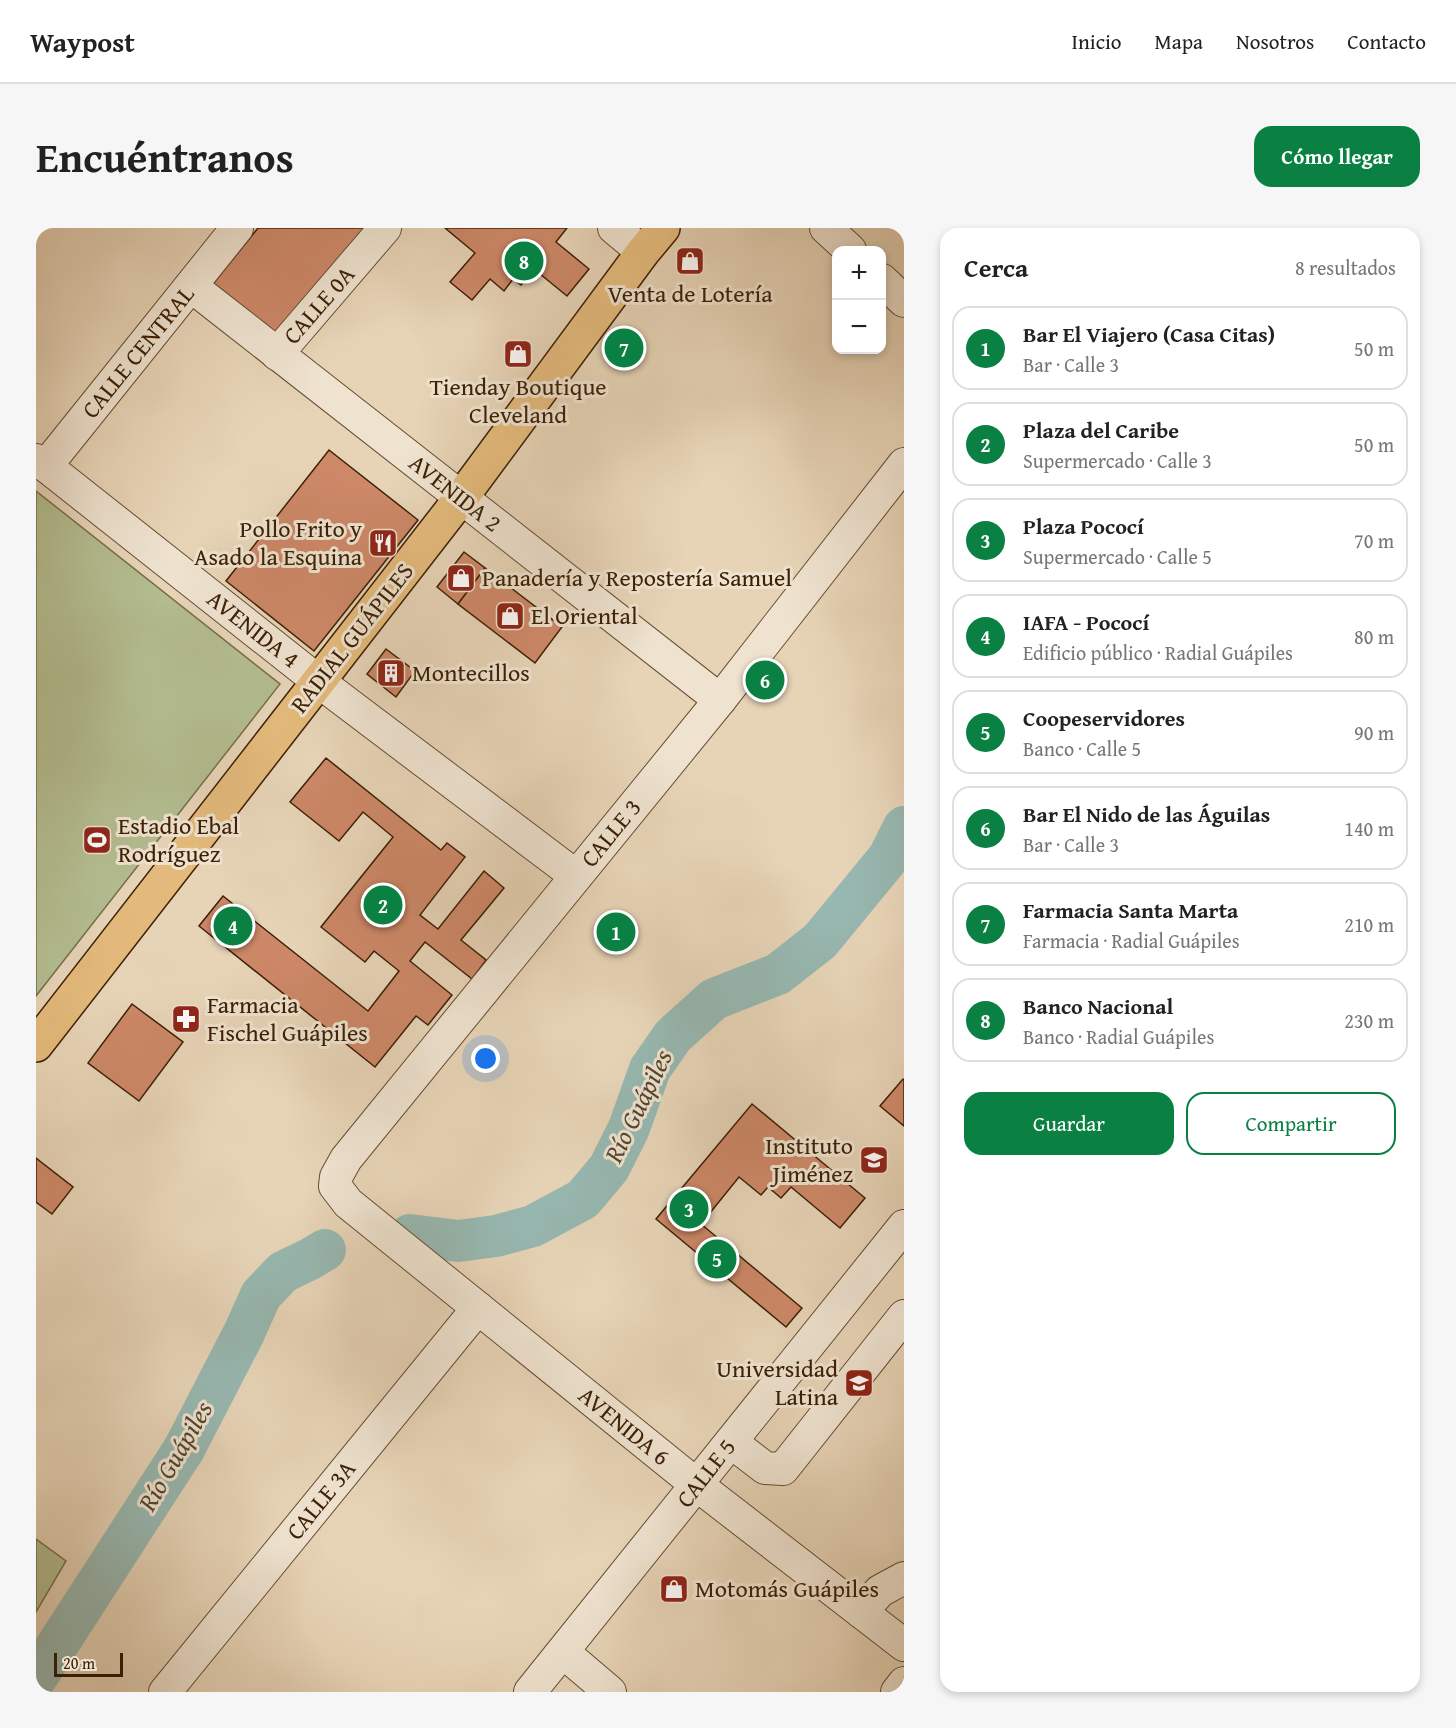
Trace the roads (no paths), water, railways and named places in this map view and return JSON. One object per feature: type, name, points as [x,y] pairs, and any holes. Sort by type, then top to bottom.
[{"type":"main road","name":"RADIAL GUÁPILES","points":[[36,1045],[461,498],[653,240]]},
{"type":"street","name":"CALLE CENTRAL","points":[[41,463],[191,286],[237,228]]},
{"type":"street","name":"CALLE 0A","points":[[277,354],[385,228]]},
{"type":"street","points":[[614,228],[653,240]]},
{"type":"street","points":[[826,228],[846,246]]},
{"type":"street","points":[[886,284],[904,301]]},
{"type":"street","name":"AVENIDA 2","points":[[191,286],[720,700]]},
{"type":"street","name":"AVENIDA 4","points":[[41,463],[318,681],[576,876]]},
{"type":"street","name":"CALLE 3","points":[[348,1203],[335,1185],[336,1177],[346,1159],[720,700],[904,464]]},
{"type":"street","name":"AVENIDA 6","points":[[348,1203],[697,1485],[904,1645]]},
{"type":"street","name":"CALLE 5","points":[[530,1692],[904,1226]]},
{"type":"street","name":"CALLE 3A","points":[[165,1692],[478,1308]]},
{"type":"street","points":[[731,1442],[765,1468],[783,1469],[904,1316]]},
{"type":"street","points":[[861,1612],[880,1591],[904,1578]]},
{"type":"street","points":[[563,1652],[610,1692]]},
{"type":"street","points":[[897,1692],[904,1683]]},
{"type":"waterway","name":"Río Guápiles","points":[[410,1235],[458,1241],[496,1236],[533,1226],[583,1199],[609,1168],[629,1128],[650,1069],[673,1036],[714,999],[778,974],[820,941],[889,857],[904,827]]},
{"type":"waterway","name":"Río Guápiles","points":[[36,1678],[184,1449],[261,1295],[283,1272],[325,1250]]},
{"type":"place","name":"Banco Nacional","points":[[524,261]]},
{"type":"place","name":"Venta de Lotería","points":[[690,261]]},
{"type":"place","name":"Farmacia Santa Marta","points":[[624,348]]},
{"type":"place","name":"Tienday Boutique Cleveland","points":[[518,354]]},
{"type":"place","name":"Pollo Frito y Asado la Esquina","points":[[383,543]]},
{"type":"place","name":"Panadería y Repostería Samuel","points":[[461,578]]},
{"type":"place","name":"El Oriental","points":[[510,616]]},
{"type":"place","name":"Montecillos","points":[[391,673]]},
{"type":"place","name":"Bar El Nido de las Águilas","points":[[765,680]]},
{"type":"place","name":"Estadio Ebal Rodríguez","points":[[97,840]]},
{"type":"place","name":"Plaza del Caribe","points":[[383,905]]},
{"type":"place","name":"IAFA - Pococí","points":[[233,926]]},
{"type":"place","name":"Bar El Viajero (Casa Citas)","points":[[616,932]]},
{"type":"place","name":"Farmacia Fischel Guápiles","points":[[186,1019]]},
{"type":"place","name":"Instituto Jiménez","points":[[874,1160]]},
{"type":"place","name":"Plaza Pococí","points":[[689,1209]]},
{"type":"place","name":"Coopeservidores","points":[[717,1259]]},
{"type":"place","name":"Universidad Latina","points":[[859,1383]]},
{"type":"place","name":"Motomás Guápiles","points":[[674,1589]]}]
